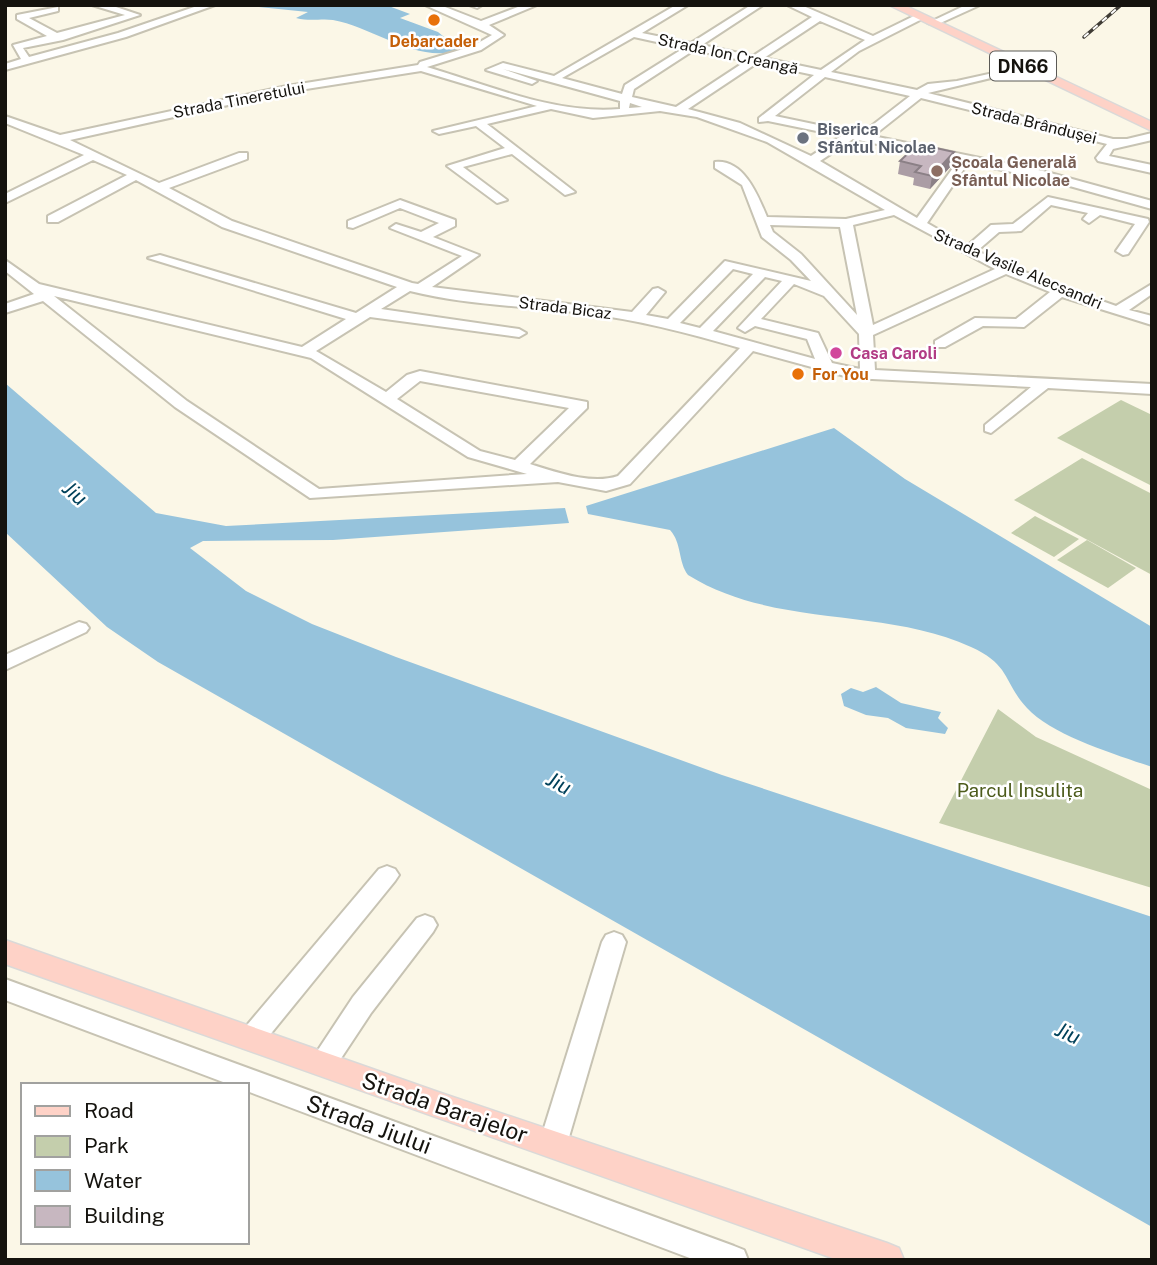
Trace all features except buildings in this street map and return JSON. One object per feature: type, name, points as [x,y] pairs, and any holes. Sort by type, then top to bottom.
[{"type":"main road","name":"DN66","points":[[902,6],[919,17],[1152,127]]},
{"type":"main road","name":"Strada Barajelor","points":[[5,952],[887,1260]]},
{"type":"street","points":[[97,5],[163,22]]},
{"type":"street","points":[[5,67],[163,22],[210,5]]},
{"type":"street","points":[[430,5],[480,25],[532,5]]},
{"type":"street","points":[[559,76],[683,5]]},
{"type":"street","points":[[622,111],[629,87],[758,5]]},
{"type":"street","points":[[792,5],[871,39]]},
{"type":"street","points":[[933,23],[975,5]]},
{"type":"street","points":[[55,9],[20,17],[79,47]]},
{"type":"street","points":[[40,29],[111,10]]},
{"type":"street","points":[[27,61],[17,47],[135,15]]},
{"type":"street","points":[[680,110],[819,17]]},
{"type":"street","points":[[739,128],[769,118],[871,39],[919,17]]},
{"type":"street","name":"Strada Tineretului","points":[[59,139],[286,89],[422,66],[495,39],[479,33],[480,25]]},
{"type":"street","name":"Strada Ion Creangă","points":[[633,34],[917,93]]},
{"type":"street","name":"Strada Vasile Alecsandri","points":[[422,66],[551,106],[599,116],[660,108],[680,110],[739,128],[813,160],[919,225],[969,251],[1062,290],[1152,321]]},
{"type":"street","points":[[813,160],[857,136],[928,87],[957,84],[1025,67]]},
{"type":"street","name":"Strada Vasile Alecsandri","points":[[518,89],[537,79],[660,108]]},
{"type":"street","name":"Strada Brândușei","points":[[917,93],[1120,143],[1152,136]]},
{"type":"street","points":[[439,131],[551,106]]},
{"type":"street","points":[[769,118],[965,159],[1096,189],[1152,205]]},
{"type":"street","name":"Strada Bicaz","points":[[5,119],[59,139],[136,175],[238,229],[414,288],[636,317],[735,339],[827,368],[868,375],[1152,388]]},
{"type":"street","points":[[478,122],[569,192]]},
{"type":"street","points":[[1120,143],[1109,147],[1102,158],[1152,169]]},
{"type":"street","points":[[502,200],[453,166],[513,150]]},
{"type":"street","points":[[5,199],[93,155]]},
{"type":"street","points":[[159,187],[243,156]]},
{"type":"street","points":[[919,225],[965,159]]},
{"type":"street","points":[[719,165],[747,183],[767,234],[796,257],[866,333]]},
{"type":"street","points":[[53,219],[136,175]]},
{"type":"street","points":[[1078,206],[1096,189]]},
{"type":"street","points":[[969,251],[996,228],[1016,228],[1045,202],[1078,206],[1093,215],[1143,222],[1123,251]]},
{"type":"street","points":[[353,224],[400,204],[450,223],[422,236]]},
{"type":"street","points":[[761,222],[846,223],[897,211]]},
{"type":"street","points":[[846,223],[866,333],[868,375]]},
{"type":"street","points":[[304,352],[363,315],[472,255],[396,228]]},
{"type":"street","points":[[155,258],[363,315],[519,333]]},
{"type":"street","points":[[5,264],[181,404],[316,494],[558,477]]},
{"type":"street","points":[[671,324],[730,264],[791,279],[836,299]]},
{"type":"street","points":[[866,333],[1008,268]]},
{"type":"street","points":[[704,332],[762,272]]},
{"type":"street","points":[[735,339],[791,279]]},
{"type":"street","points":[[940,344],[981,321],[1019,324],[1062,290]]},
{"type":"street","points":[[5,309],[38,291],[322,357],[474,454],[558,477],[606,486],[624,480],[752,344]]},
{"type":"street","points":[[636,317],[659,292]]},
{"type":"street","points":[[1118,310],[1150,292]]},
{"type":"street","points":[[751,321],[813,336],[827,368]]},
{"type":"street","points":[[389,398],[412,378],[420,376],[581,405],[519,466]]},
{"type":"street","points":[[991,428],[1044,384]]},
{"type":"street","points":[[5,663],[79,628]]},
{"type":"street","points":[[251,1039],[387,875]]},
{"type":"street","points":[[323,1064],[362,1005],[425,925]]},
{"type":"street","points":[[553,1144],[614,942]]},
{"type":"street","name":"Strada Jiului","points":[[5,989],[734,1260]]},
{"type":"green space","points":[[1121,400],[1152,415],[1152,486],[1057,438]]},
{"type":"green space","points":[[1082,458],[1152,494],[1152,575],[1014,500]]},
{"type":"green space","points":[[1035,516],[1079,539],[1054,557],[1011,533]]},
{"type":"green space","points":[[1087,540],[1136,568],[1108,588],[1057,560]]},
{"type":"green space","name":"Parcul Insulița","points":[[998,709],[1036,737],[1152,790],[1152,888],[939,823]]},
{"type":"water","points":[[386,5],[410,14],[400,18],[438,32],[460,50],[444,53],[412,49],[349,24],[333,20],[296,18],[308,12],[249,6]]},
{"type":"water","name":"Jiu","points":[[5,383],[156,513],[226,526],[565,508],[569,523],[333,540],[203,541],[190,548],[246,591],[312,624],[396,657],[722,775],[1152,917],[1152,1227],[158,662],[107,627],[5,532]]},
{"type":"water","points":[[834,428],[905,479],[1152,627],[1152,767],[1085,743],[1038,718],[1019,699],[1000,667],[971,647],[937,634],[901,626],[792,611],[721,592],[688,575],[670,530],[588,514],[586,506]]},
{"type":"water","points":[[876,687],[901,703],[941,712],[938,718],[948,728],[945,734],[906,728],[888,718],[866,715],[844,706],[841,694],[851,688],[863,692]]},
{"type":"railway","points":[[1084,37],[1121,5]]},
{"type":"place","name":"Debarcader","points":[[434,20]]},
{"type":"place","name":"Biserica Sfântul Nicolae","points":[[803,138]]},
{"type":"place","name":"Școala Generală Sfântul Nicolae","points":[[937,171]]},
{"type":"place","name":"Casa Caroli","points":[[836,353]]},
{"type":"place","name":"For You","points":[[798,374]]}]
